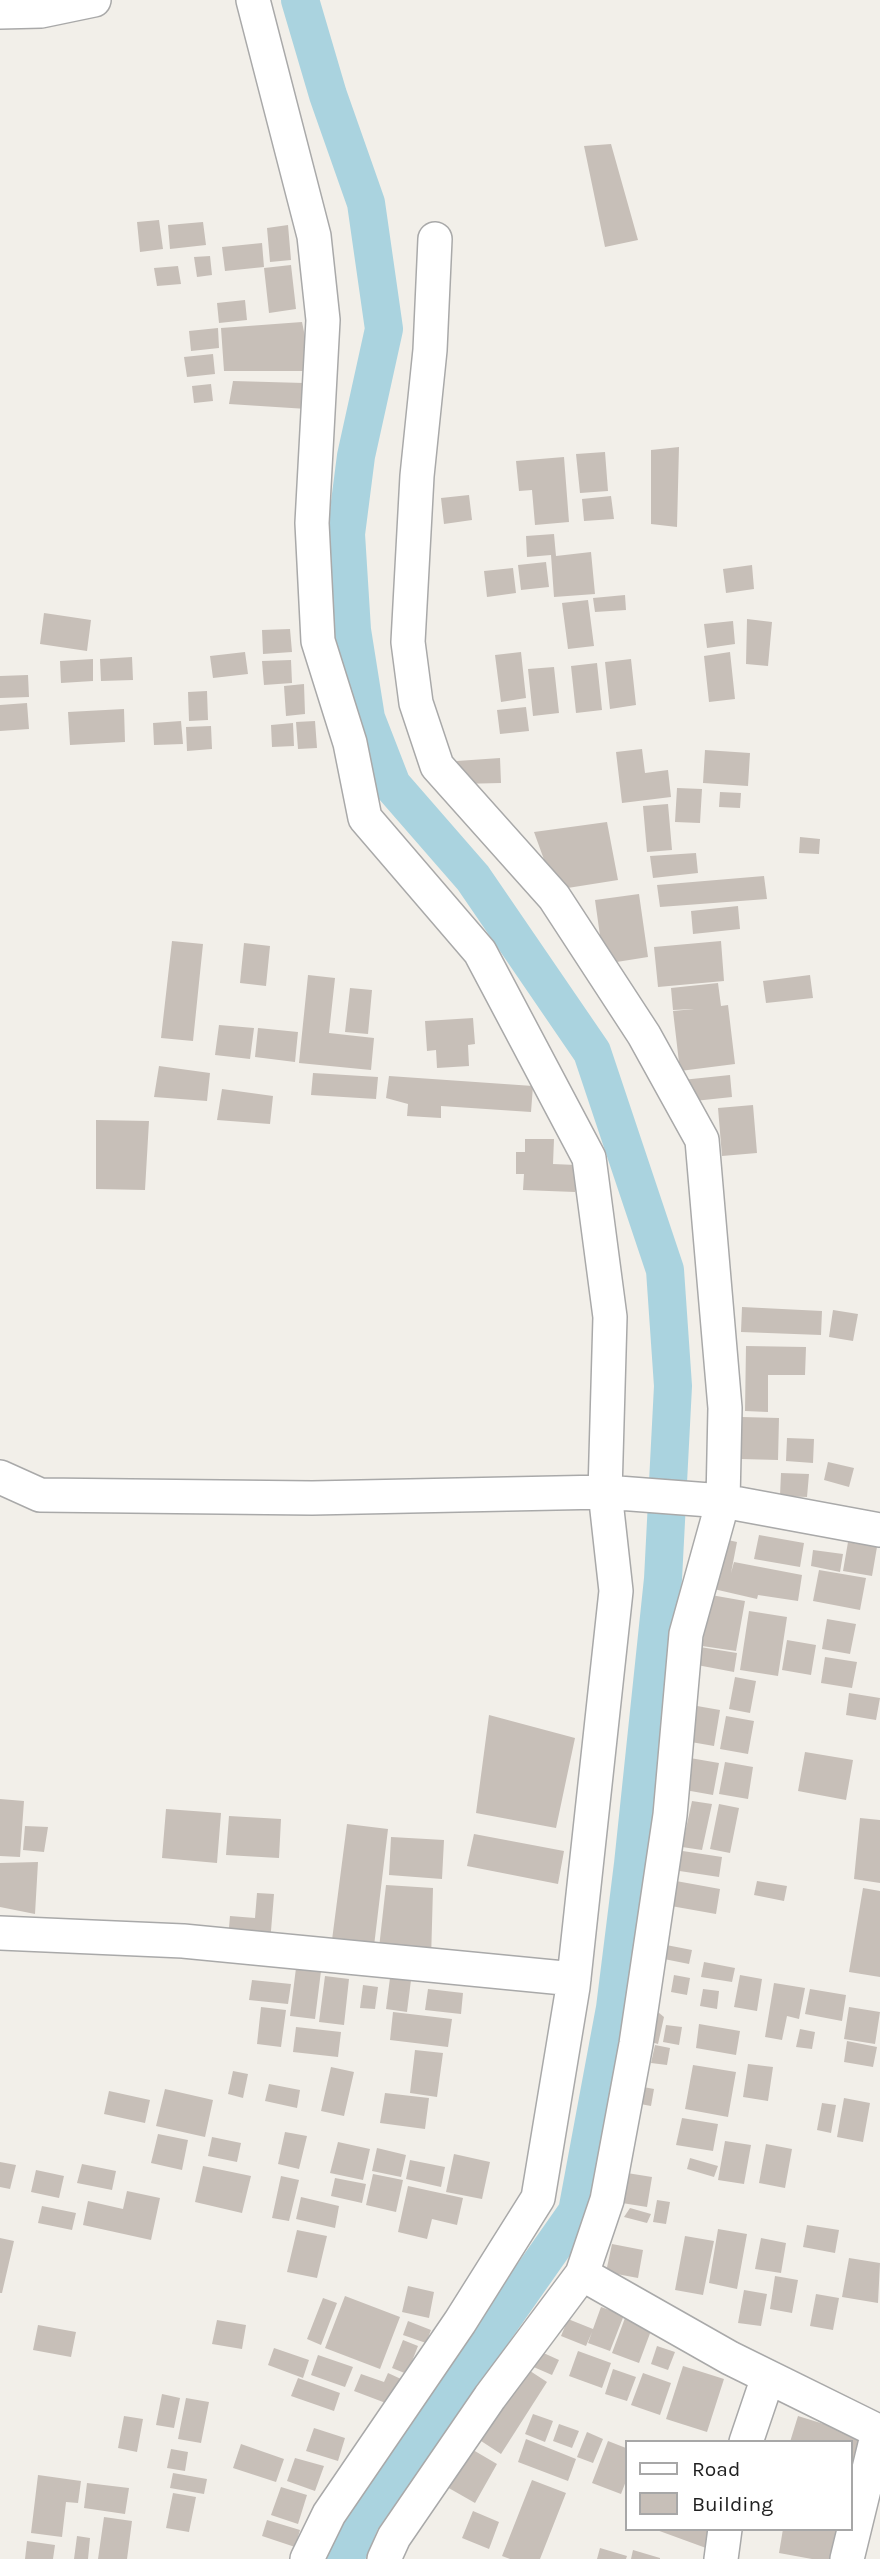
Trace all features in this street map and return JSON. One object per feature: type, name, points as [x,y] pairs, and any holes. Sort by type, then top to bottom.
[{"type":"street","points":[[0,12],[41,11],[94,0]]},
{"type":"street","points":[[253,0],[314,236],[323,320],[312,523],[318,642],[349,743],[365,818],[480,952],[589,1158],[610,1318],[605,1492],[616,1591],[574,1979],[538,2198],[460,2322],[329,2514],[307,2559]]},
{"type":"street","points":[[384,2559],[394,2537],[482,2408],[582,2274],[607,2200],[636,2044],[670,1815],[686,1634],[723,1502],[725,1408],[702,1140],[644,1035],[554,897],[437,766],[415,703],[408,642],[417,476],[430,350],[435,239]]},
{"type":"street","points":[[0,1477],[40,1495],[312,1498],[605,1492],[723,1502],[880,1530]]},
{"type":"street","points":[[0,1933],[183,1941],[574,1979]]},
{"type":"street","points":[[582,2274],[730,2358],[879,2432],[847,2559]]},
{"type":"street","points":[[747,2440],[768,2377]]},
{"type":"street","points":[[721,2559],[725,2531]]},
{"type":"building","points":[[611,144],[638,240],[605,247],[584,146]]},
{"type":"building","points":[[159,220],[163,249],[140,252],[137,222]]},
{"type":"building","points":[[203,222],[206,245],[170,249],[168,225]]},
{"type":"building","points":[[288,225],[291,260],[270,262],[267,228]]},
{"type":"building","points":[[262,243],[264,267],[225,271],[222,247]]},
{"type":"building","points":[[210,256],[212,275],[197,277],[194,257]]},
{"type":"building","points":[[291,265],[296,309],[269,313],[264,268]]},
{"type":"building","points":[[178,266],[181,284],[157,286],[154,268]]},
{"type":"building","points":[[245,300],[247,320],[219,323],[217,303]]},
{"type":"building","points":[[302,322],[312,371],[224,371],[221,328]]},
{"type":"building","points":[[218,328],[219,348],[191,351],[189,331]]},
{"type":"building","points":[[213,354],[215,374],[187,377],[184,357]]},
{"type":"building","points":[[233,381],[304,383],[307,409],[229,404]]},
{"type":"building","points":[[211,384],[213,401],[194,403],[192,386]]},
{"type":"building","points":[[679,447],[677,527],[651,524],[651,450]]},
{"type":"building","points":[[605,452],[608,491],[580,493],[576,454]]},
{"type":"building","points":[[564,457],[569,522],[535,525],[532,490],[519,491],[516,461]]},
{"type":"building","points":[[469,495],[472,520],[444,524],[441,498]]},
{"type":"building","points":[[611,496],[614,519],[584,521],[582,499]]},
{"type":"building","points":[[554,534],[556,556],[591,552],[595,594],[554,597],[551,555],[527,557],[526,536]]},
{"type":"building","points":[[546,562],[549,587],[521,590],[518,565]]},
{"type":"building","points":[[752,565],[754,589],[726,593],[723,569]]},
{"type":"building","points":[[513,568],[516,593],[487,597],[484,571]]},
{"type":"building","points":[[625,595],[626,610],[595,612],[593,598]]},
{"type":"building","points":[[588,600],[594,646],[568,649],[562,603]]},
{"type":"building","points":[[44,613],[91,620],[87,651],[40,644]]},
{"type":"building","points":[[747,619],[772,622],[768,666],[746,664]]},
{"type":"building","points":[[733,621],[735,644],[707,648],[704,624]]},
{"type":"building","points":[[290,629],[292,652],[263,654],[262,630]]},
{"type":"building","points":[[245,652],[248,674],[213,678],[210,656]]},
{"type":"building","points":[[521,652],[526,698],[501,702],[495,655]]},
{"type":"building","points":[[730,652],[735,699],[709,702],[704,656]]},
{"type":"building","points":[[132,657],[133,680],[101,681],[100,659]]},
{"type":"building","points":[[93,659],[93,681],[61,683],[60,661]]},
{"type":"building","points":[[631,659],[636,705],[610,709],[605,662]]},
{"type":"building","points":[[291,660],[292,683],[264,685],[262,661]]},
{"type":"building","points":[[597,663],[602,710],[576,713],[571,666]]},
{"type":"building","points":[[554,667],[559,713],[533,716],[528,669]]},
{"type":"building","points":[[28,675],[29,697],[0,698],[0,676]]},
{"type":"building","points":[[304,684],[305,714],[286,716],[284,686]]},
{"type":"building","points":[[207,691],[208,720],[189,721],[188,692]]},
{"type":"building","points":[[27,703],[29,729],[0,731],[0,705]]},
{"type":"building","points":[[526,707],[529,731],[500,734],[497,710]]},
{"type":"building","points":[[124,709],[125,742],[70,745],[68,712]]},
{"type":"building","points":[[181,721],[183,744],[154,745],[153,723]]},
{"type":"building","points":[[315,721],[317,748],[298,749],[296,722]]},
{"type":"building","points":[[293,723],[294,746],[272,747],[271,725]]},
{"type":"building","points":[[211,726],[212,749],[187,751],[186,727]]},
{"type":"building","points":[[642,749],[645,773],[668,770],[671,797],[622,803],[616,752]]},
{"type":"building","points":[[705,750],[750,753],[748,786],[703,783]]},
{"type":"building","points":[[500,758],[501,783],[459,784],[457,761]]},
{"type":"building","points":[[677,788],[702,789],[700,823],[675,822]]},
{"type":"building","points":[[720,792],[741,793],[740,808],[719,807]]},
{"type":"building","points":[[668,804],[672,850],[647,852],[643,806]]},
{"type":"building","points":[[607,822],[618,880],[555,890],[534,832]]},
{"type":"building","points":[[800,837],[820,839],[819,854],[799,853]]},
{"type":"building","points":[[696,853],[698,873],[653,878],[650,856]]},
{"type":"building","points":[[764,876],[767,899],[660,907],[657,885]]},
{"type":"building","points":[[639,894],[648,957],[604,964],[595,900]]},
{"type":"building","points":[[738,906],[740,929],[693,934],[691,911]]},
{"type":"building","points":[[172,941],[203,944],[193,1041],[161,1038]]},
{"type":"building","points":[[721,941],[724,981],[658,987],[654,947]]},
{"type":"building","points":[[244,943],[270,946],[266,986],[240,983]]},
{"type":"building","points":[[308,975],[335,978],[329,1033],[374,1038],[371,1070],[299,1063]]},
{"type":"building","points":[[810,975],[813,998],[766,1003],[763,981]]},
{"type":"building","points":[[718,983],[721,1006],[728,1005],[735,1064],[680,1071],[673,1011],[694,1009],[673,1010],[671,988]]},
{"type":"building","points":[[350,988],[372,990],[368,1034],[345,1032]]},
{"type":"building","points":[[473,1018],[475,1044],[468,1045],[469,1066],[437,1068],[436,1050],[427,1051],[425,1021]]},
{"type":"building","points":[[219,1025],[254,1028],[250,1059],[215,1055]]},
{"type":"building","points":[[258,1028],[298,1032],[295,1062],[255,1057]]},
{"type":"building","points":[[159,1066],[210,1073],[207,1101],[154,1097]]},
{"type":"building","points":[[313,1073],[378,1077],[376,1099],[311,1095]]},
{"type":"building","points":[[730,1075],[732,1097],[685,1102],[682,1080]]},
{"type":"building","points":[[389,1076],[533,1086],[531,1112],[441,1106],[441,1118],[407,1116],[408,1104],[386,1098]]},
{"type":"building","points":[[222,1089],[273,1096],[270,1124],[217,1120]]},
{"type":"building","points":[[753,1105],[757,1153],[722,1156],[718,1108]]},
{"type":"building","points":[[96,1120],[149,1121],[145,1190],[96,1189]]},
{"type":"building","points":[[525,1139],[554,1139],[553,1164],[576,1165],[575,1192],[523,1190],[524,1174],[516,1174],[516,1152],[525,1152]]},
{"type":"building","points":[[742,1307],[822,1311],[821,1335],[741,1332]]},
{"type":"building","points":[[833,1310],[858,1314],[853,1341],[829,1337]]},
{"type":"building","points":[[746,1346],[806,1347],[805,1375],[768,1375],[768,1412],[745,1411]]},
{"type":"building","points":[[742,1417],[779,1418],[778,1460],[741,1459]]},
{"type":"building","points":[[787,1438],[814,1439],[813,1463],[786,1461]]},
{"type":"building","points":[[828,1462],[854,1468],[849,1487],[824,1480]]},
{"type":"building","points":[[781,1473],[809,1474],[807,1497],[780,1496]]},
{"type":"building","points":[[759,1535],[804,1543],[800,1567],[754,1559]]},
{"type":"building","points":[[714,1537],[737,1542],[731,1573],[734,1562],[802,1575],[798,1601],[758,1595],[757,1599],[705,1587]]},
{"type":"building","points":[[848,1542],[877,1547],[872,1576],[843,1571]]},
{"type":"building","points":[[813,1550],[843,1554],[840,1572],[811,1566]]},
{"type":"building","points":[[819,1570],[866,1578],[860,1610],[813,1601]]},
{"type":"building","points":[[711,1595],[745,1601],[736,1651],[702,1646]]},
{"type":"building","points":[[749,1611],[787,1617],[778,1676],[740,1670]]},
{"type":"building","points":[[827,1619],[856,1624],[850,1654],[822,1649]]},
{"type":"building","points":[[787,1640],[816,1645],[811,1675],[782,1670]]},
{"type":"building","points":[[700,1647],[737,1653],[734,1672],[697,1665]]},
{"type":"building","points":[[825,1657],[857,1662],[852,1688],[821,1683]]},
{"type":"building","points":[[735,1677],[756,1681],[750,1713],[729,1709]]},
{"type":"building","points":[[849,1693],[880,1698],[876,1720],[846,1715]]},
{"type":"building","points":[[697,1706],[720,1710],[714,1746],[691,1742]]},
{"type":"building","points":[[489,1715],[575,1738],[556,1828],[476,1813]]},
{"type":"building","points":[[726,1716],[754,1721],[748,1754],[720,1749]]},
{"type":"building","points":[[805,1752],[853,1760],[846,1800],[798,1791]]},
{"type":"building","points":[[690,1758],[719,1763],[713,1795],[685,1790]]},
{"type":"building","points":[[725,1762],[753,1767],[748,1799],[719,1794]]},
{"type":"building","points":[[0,1799],[24,1801],[20,1857],[0,1856]]},
{"type":"building","points":[[692,1801],[712,1804],[702,1850],[682,1847]]},
{"type":"building","points":[[719,1804],[739,1808],[730,1853],[710,1849]]},
{"type":"building","points":[[166,1809],[221,1813],[217,1863],[162,1858]]},
{"type":"building","points":[[229,1816],[281,1819],[279,1858],[226,1855]]},
{"type":"building","points":[[860,1818],[880,1820],[880,1883],[854,1879]]},
{"type":"building","points":[[347,1824],[388,1829],[374,1946],[332,1940]]},
{"type":"building","points":[[25,1826],[48,1827],[44,1852],[23,1850]]},
{"type":"building","points":[[474,1834],[564,1851],[558,1884],[467,1866]]},
{"type":"building","points":[[391,1837],[444,1840],[442,1879],[389,1875]]},
{"type":"building","points":[[676,1850],[722,1857],[719,1877],[673,1870]]},
{"type":"building","points":[[38,1862],[35,1914],[0,1907],[0,1863]]},
{"type":"building","points":[[676,1881],[720,1889],[716,1914],[671,1906]]},
{"type":"building","points":[[757,1881],[787,1886],[784,1901],[754,1895]]},
{"type":"building","points":[[386,1885],[433,1888],[431,1960],[378,1957]]},
{"type":"building","points":[[863,1888],[880,1891],[880,1977],[849,1972]]},
{"type":"building","points":[[257,1893],[274,1894],[270,1943],[228,1940],[230,1916],[255,1918]]},
{"type":"building","points":[[661,1944],[692,1950],[689,1964],[659,1958]]},
{"type":"building","points":[[704,1962],[735,1968],[732,1982],[701,1977]]},
{"type":"building","points":[[296,1968],[321,1971],[315,2019],[290,2016]]},
{"type":"building","points":[[674,1975],[690,1978],[687,1995],[671,1992]]},
{"type":"building","points":[[740,1975],[762,1979],[757,2011],[734,2007]]},
{"type":"building","points":[[325,1976],[349,1979],[344,2025],[319,2022]]},
{"type":"building","points":[[390,1978],[411,1980],[407,2012],[386,2009]]},
{"type":"building","points":[[252,1980],[291,1984],[288,2004],[249,2000]]},
{"type":"building","points":[[774,1983],[805,1988],[799,2019],[787,2016],[782,2040],[765,2037]]},
{"type":"building","points":[[363,1985],[378,1987],[375,2009],[360,2008]]},
{"type":"building","points":[[428,1989],[463,1993],[461,2014],[425,2010]]},
{"type":"building","points":[[703,1989],[719,1991],[717,2009],[700,2006]]},
{"type":"building","points":[[810,1989],[846,1995],[842,2021],[805,2014]]},
{"type":"building","points":[[648,2004],[664,2017],[658,2044],[640,2039]]},
{"type":"building","points":[[261,2007],[286,2010],[281,2047],[257,2044]]},
{"type":"building","points":[[849,2007],[880,2012],[875,2044],[844,2039]]},
{"type":"building","points":[[393,2012],[452,2019],[448,2047],[390,2040]]},
{"type":"building","points":[[699,2024],[740,2031],[736,2055],[696,2048]]},
{"type":"building","points":[[666,2025],[682,2027],[679,2045],[663,2042]]},
{"type":"building","points":[[296,2027],[341,2032],[338,2057],[293,2052]]},
{"type":"building","points":[[800,2029],[815,2032],[812,2049],[796,2047]]},
{"type":"building","points":[[847,2041],[877,2047],[873,2067],[844,2062]]},
{"type":"building","points":[[655,2045],[670,2048],[667,2065],[651,2063]]},
{"type":"building","points":[[415,2050],[443,2053],[437,2097],[410,2093]]},
{"type":"building","points":[[748,2064],[773,2067],[768,2101],[743,2097]]},
{"type":"building","points":[[693,2065],[736,2072],[728,2117],[685,2109]]},
{"type":"building","points":[[331,2067],[354,2072],[344,2116],[321,2111]]},
{"type":"building","points":[[233,2071],[248,2074],[243,2098],[228,2094]]},
{"type":"building","points":[[269,2084],[300,2090],[297,2108],[265,2101]]},
{"type":"building","points":[[638,2086],[654,2089],[651,2106],[635,2103]]},
{"type":"building","points":[[165,2089],[213,2100],[205,2137],[156,2126]]},
{"type":"building","points":[[109,2091],[150,2100],[145,2123],[104,2114]]},
{"type":"building","points":[[385,2093],[429,2098],[425,2129],[380,2123]]},
{"type":"building","points":[[844,2098],[870,2103],[863,2142],[837,2137]]},
{"type":"building","points":[[822,2103],[836,2105],[831,2133],[817,2130]]},
{"type":"building","points":[[682,2118],[718,2124],[713,2151],[676,2145]]},
{"type":"building","points":[[285,2132],[307,2136],[299,2169],[278,2164]]},
{"type":"building","points":[[158,2134],[188,2140],[182,2170],[151,2163]]},
{"type":"building","points":[[212,2137],[241,2143],[237,2162],[208,2156]]},
{"type":"building","points":[[725,2141],[751,2145],[744,2184],[718,2180]]},
{"type":"building","points":[[338,2142],[370,2149],[363,2180],[330,2173]]},
{"type":"building","points":[[766,2144],[792,2149],[785,2188],[759,2183]]},
{"type":"building","points":[[377,2148],[406,2155],[401,2177],[372,2171]]},
{"type":"building","points":[[454,2154],[490,2162],[482,2199],[446,2192]]},
{"type":"building","points":[[690,2158],[718,2166],[714,2177],[687,2169]]},
{"type":"building","points":[[410,2160],[445,2167],[441,2187],[406,2179]]},
{"type":"building","points":[[0,2162],[16,2165],[10,2189],[0,2187]]},
{"type":"building","points":[[82,2164],[116,2171],[112,2190],[77,2183]]},
{"type":"building","points":[[203,2166],[251,2176],[242,2213],[195,2202]]},
{"type":"building","points":[[36,2170],[64,2176],[59,2198],[31,2192]]},
{"type":"building","points":[[627,2173],[652,2177],[647,2207],[622,2203]]},
{"type":"building","points":[[373,2174],[403,2180],[396,2212],[366,2205]]},
{"type":"building","points":[[281,2176],[299,2180],[289,2221],[272,2218]]},
{"type":"building","points":[[335,2178],[366,2184],[362,2203],[331,2196]]},
{"type":"building","points":[[408,2186],[463,2198],[457,2225],[432,2219],[427,2239],[398,2232]]},
{"type":"building","points":[[127,2191],[160,2198],[151,2240],[83,2225],[88,2201],[123,2209]]},
{"type":"building","points":[[301,2197],[339,2206],[335,2228],[296,2219]]},
{"type":"building","points":[[657,2200],[670,2202],[666,2224],[653,2222]]},
{"type":"building","points":[[42,2206],[76,2213],[72,2230],[38,2223]]},
{"type":"building","points":[[630,2208],[651,2214],[647,2223],[624,2217]]},
{"type":"building","points":[[807,2225],[839,2230],[835,2253],[803,2247]]},
{"type":"building","points":[[718,2229],[747,2234],[737,2289],[709,2283]]},
{"type":"building","points":[[297,2230],[327,2236],[317,2278],[287,2272]]},
{"type":"building","points":[[685,2236],[714,2241],[703,2295],[675,2290]]},
{"type":"building","points":[[0,2238],[14,2241],[2,2293],[0,2293]]},
{"type":"building","points":[[761,2238],[786,2243],[781,2273],[755,2269]]},
{"type":"building","points":[[612,2244],[643,2250],[638,2278],[606,2272]]},
{"type":"building","points":[[849,2258],[880,2263],[878,2303],[842,2297]]},
{"type":"building","points":[[775,2276],[798,2280],[792,2313],[770,2309]]},
{"type":"building","points":[[408,2286],[434,2292],[429,2318],[402,2312]]},
{"type":"building","points":[[744,2290],[767,2294],[761,2326],[738,2323]]},
{"type":"building","points":[[816,2294],[839,2298],[833,2330],[810,2326]]},
{"type":"building","points":[[345,2296],[400,2317],[380,2369],[325,2348]]},
{"type":"building","points":[[323,2298],[337,2303],[321,2345],[307,2339]]},
{"type":"building","points":[[601,2307],[624,2315],[610,2351],[588,2343],[592,2332],[586,2346],[561,2336],[568,2319],[593,2329]]},
{"type":"building","points":[[625,2318],[652,2328],[639,2363],[612,2353]]},
{"type":"building","points":[[217,2320],[246,2325],[242,2349],[212,2344]]},
{"type":"building","points":[[408,2321],[431,2330],[426,2343],[403,2335]]},
{"type":"building","points":[[38,2325],[76,2332],[71,2357],[33,2350]]},
{"type":"building","points":[[403,2340],[418,2346],[407,2374],[392,2368]]},
{"type":"building","points":[[657,2346],[675,2352],[668,2370],[651,2364]]},
{"type":"building","points":[[274,2348],[309,2360],[303,2378],[268,2365]]},
{"type":"building","points":[[537,2350],[559,2360],[552,2375],[529,2365]]},
{"type":"building","points":[[578,2351],[611,2363],[602,2388],[569,2376]]},
{"type":"building","points":[[318,2355],[353,2367],[345,2387],[311,2375]]},
{"type":"building","points":[[683,2366],[724,2379],[707,2432],[666,2419]]},
{"type":"building","points":[[524,2367],[547,2382],[501,2454],[478,2439]]},
{"type":"building","points":[[613,2369],[636,2377],[627,2401],[605,2394]]},
{"type":"building","points":[[388,2373],[401,2379],[391,2405],[354,2391],[361,2374],[384,2382]]},
{"type":"building","points":[[643,2373],[671,2383],[660,2415],[631,2405]]},
{"type":"building","points":[[298,2378],[340,2393],[334,2411],[291,2396]]},
{"type":"building","points":[[162,2394],[180,2398],[174,2428],[156,2425]]},
{"type":"building","points":[[186,2398],[209,2402],[201,2443],[178,2439]]},
{"type":"building","points":[[533,2414],[553,2421],[545,2442],[525,2434]]},
{"type":"building","points":[[124,2416],[143,2419],[137,2452],[118,2448]]},
{"type":"building","points":[[798,2416],[866,2437],[852,2481],[852,2440],[791,2440]]},
{"type":"building","points":[[559,2424],[579,2431],[572,2448],[553,2441]]},
{"type":"building","points":[[314,2428],[345,2438],[338,2461],[306,2451]]},
{"type":"building","points":[[587,2432],[603,2439],[593,2463],[577,2457]]},
{"type":"building","points":[[526,2439],[576,2459],[568,2481],[518,2462]]},
{"type":"building","points":[[608,2441],[624,2447],[624,2486],[621,2494],[592,2483]]},
{"type":"building","points":[[241,2444],[284,2459],[276,2482],[233,2468]]},
{"type":"building","points":[[468,2447],[497,2464],[475,2503],[447,2487]]},
{"type":"building","points":[[171,2449],[188,2452],[185,2471],[167,2468]]},
{"type":"building","points":[[295,2458],[324,2466],[315,2491],[287,2481]]},
{"type":"building","points":[[173,2473],[207,2479],[204,2494],[170,2488]]},
{"type":"building","points":[[38,2475],[81,2481],[78,2503],[66,2502],[62,2537],[31,2533]]},
{"type":"building","points":[[532,2480],[566,2493],[540,2559],[510,2559],[502,2556]]},
{"type":"building","points":[[87,2483],[129,2488],[125,2514],[84,2508]]},
{"type":"building","points":[[281,2487],[307,2495],[298,2524],[271,2515]]},
{"type":"building","points":[[173,2493],[196,2497],[189,2532],[166,2528]]},
{"type":"building","points":[[473,2511],[499,2522],[489,2549],[462,2538]]},
{"type":"building","points":[[104,2517],[132,2521],[127,2559],[98,2559]]},
{"type":"building","points":[[267,2520],[300,2530],[295,2547],[262,2536]]},
{"type":"building","points":[[659,2531],[712,2531],[706,2548]]},
{"type":"building","points":[[783,2531],[843,2531],[837,2559],[812,2559],[779,2553]]},
{"type":"building","points":[[77,2536],[90,2538],[88,2559],[74,2559]]},
{"type":"building","points":[[27,2541],[55,2545],[53,2559],[25,2559]]},
{"type":"building","points":[[600,2548],[627,2556],[626,2559],[597,2559]]},
{"type":"building","points":[[633,2550],[660,2558],[660,2559],[631,2559]]},
{"type":"waterway","points":[[300,0],[328,95],[366,203],[384,329],[356,456],[346,534],[352,630],[366,718],[392,785],[473,878],[592,1052],[665,1270],[673,1386],[663,1579],[633,1864],[615,2008],[577,2212],[361,2520],[345,2559]]}]
